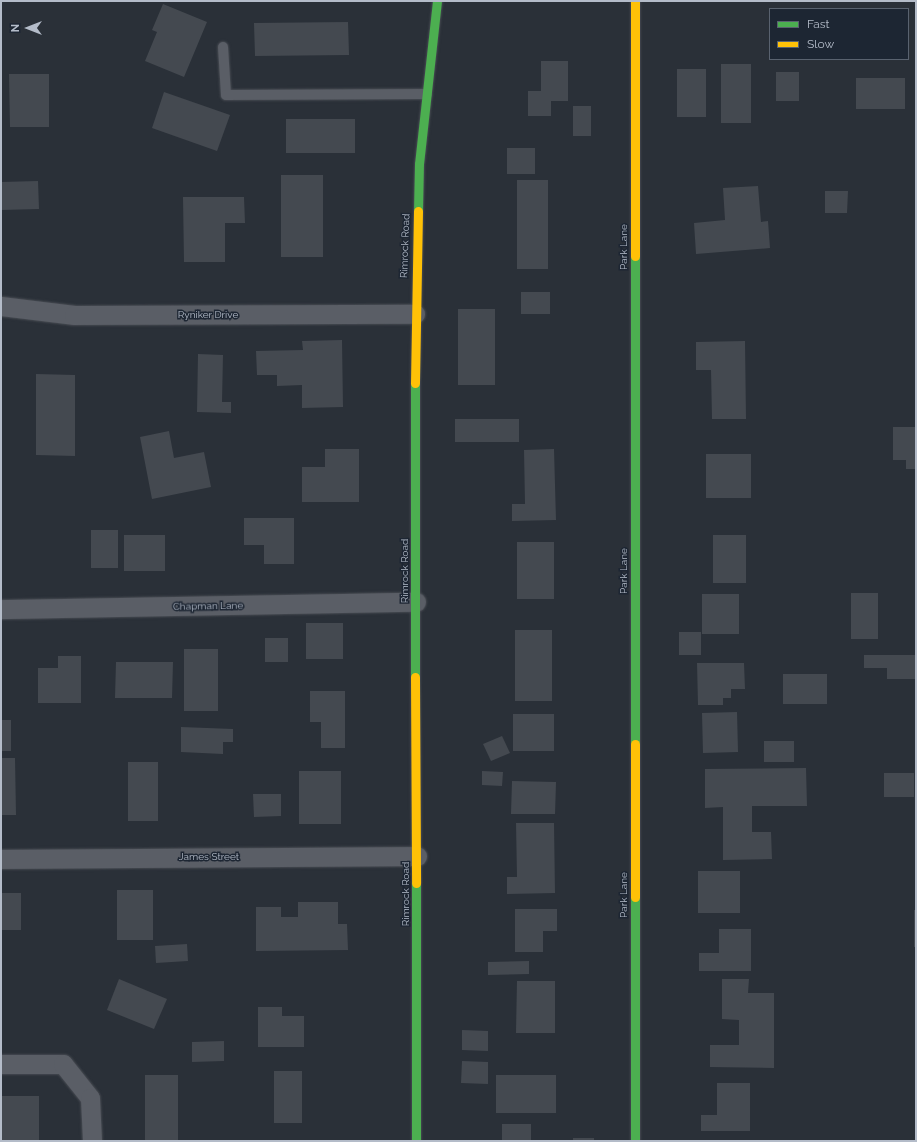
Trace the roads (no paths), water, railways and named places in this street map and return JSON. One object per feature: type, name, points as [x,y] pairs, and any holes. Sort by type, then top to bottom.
[{"type":"main road","name":"Rimrock Road","points":[[416,1141],[417,856],[415,314],[419,164],[437,1]]},
{"type":"main road","name":"Park Lane","points":[[635,1],[635,1141]]},
{"type":"street","name":"Ryniker Drive","points":[[1,306],[74,315],[415,314]]},
{"type":"street","name":"Chapman Lane","points":[[1,609],[416,602]]},
{"type":"street","name":"James Street","points":[[1,859],[417,856]]},
{"type":"street","points":[[1,1064],[64,1064],[90,1098],[92,1141]]},
{"type":"lane","points":[[223,47],[226,95],[427,94]]}]
